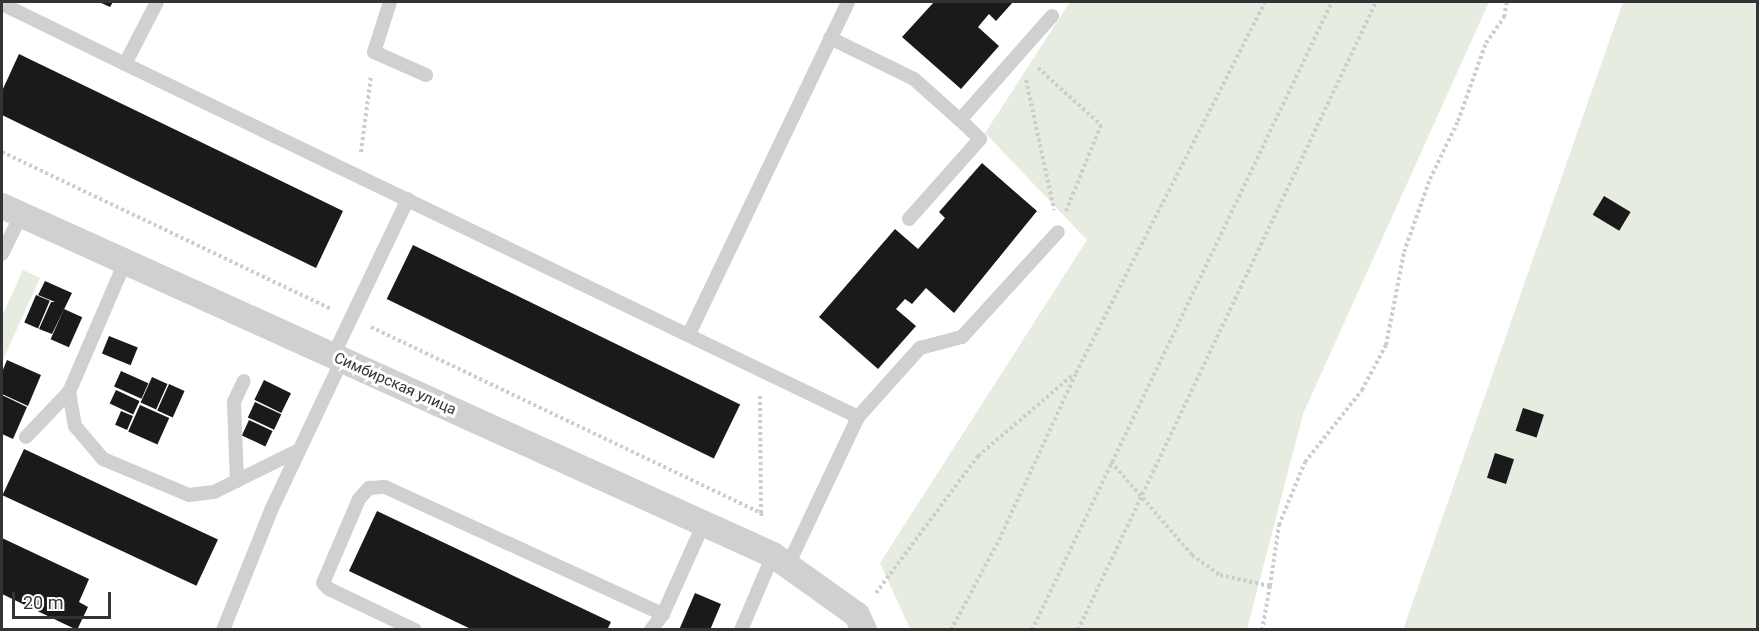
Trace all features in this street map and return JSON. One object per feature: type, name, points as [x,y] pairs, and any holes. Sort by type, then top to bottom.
[{"type":"street","name":"Симбирская улица","points":[[11,210],[781,559],[860,622]]},
{"type":"lane","points":[[125,64],[157,2]]},
{"type":"lane","points":[[390,2],[374,52],[426,75]]},
{"type":"lane","points":[[689,334],[848,2]]},
{"type":"lane","points":[[2,4],[858,417]]},
{"type":"lane","points":[[960,120],[1052,16]]},
{"type":"lane","points":[[830,38],[914,79],[980,139],[909,219]]},
{"type":"lane","points":[[223,630],[338,358],[351,318],[408,199]]},
{"type":"lane","points":[[2,254],[11,210]]},
{"type":"lane","points":[[741,630],[858,417],[920,348],[962,337],[1058,232]]},
{"type":"lane","points":[[26,437],[69,392],[125,262]]},
{"type":"lane","points":[[237,482],[234,402],[244,381]]},
{"type":"lane","points":[[69,392],[75,426],[103,459],[189,495],[214,492],[299,450]]},
{"type":"lane","points":[[416,630],[329,589],[323,583],[359,499],[369,488],[385,487],[663,614]]},
{"type":"lane","points":[[651,630],[663,614],[703,525]]},
{"type":"path","points":[[951,630],[999,540],[1076,373],[1265,2]]},
{"type":"path","points":[[1032,630],[1332,2]]},
{"type":"path","points":[[1078,630],[1376,2]]},
{"type":"path","points":[[1262,630],[1279,525],[1305,462],[1362,390],[1386,345],[1404,252],[1430,180],[1458,121],[1486,43],[1504,17],[1507,2]]},
{"type":"path","points":[[358,176],[374,52]]},
{"type":"path","points":[[1020,52],[1058,232]]},
{"type":"path","points":[[1020,52],[1101,124],[1058,232]]},
{"type":"path","points":[[2,152],[761,513]]},
{"type":"path","points":[[760,369],[761,513],[781,559]]},
{"type":"path","points":[[860,622],[978,456],[1076,373]]},
{"type":"path","points":[[1111,462],[1192,555],[1220,574],[1270,586]]},
{"type":"shaded area","points":[[1070,2],[1489,2],[1303,414],[1247,629],[910,629],[880,563],[1087,240],[985,133]]},
{"type":"shaded area","points":[[1623,2],[1757,2],[1757,629],[1403,630]]},
{"type":"shaded area","points":[[23,270],[40,278],[2,362],[2,316]]},
{"type":"building","points":[[99,2],[113,2],[110,7]]},
{"type":"building","points":[[934,2],[1013,2],[996,21],[989,14],[978,27],[999,46],[961,89],[902,37]]},
{"type":"building","points":[[19,54],[343,211],[316,268],[2,115],[2,91]]},
{"type":"building","points":[[982,163],[1037,211],[954,313],[926,288],[912,304],[905,299],[896,309],[916,326],[878,369],[819,317],[895,229],[918,249],[945,218],[939,212]]},
{"type":"building","points":[[1604,196],[1631,212],[1619,231],[1593,215]]},
{"type":"building","points":[[413,245],[740,405],[714,458],[387,299]]},
{"type":"building","points":[[45,281],[72,293],[52,334],[39,329],[51,302],[55,302],[38,295]]},
{"type":"building","points":[[36,295],[50,301],[38,328],[24,323]]},
{"type":"building","points":[[64,309],[82,317],[69,347],[51,339]]},
{"type":"building","points":[[109,336],[138,348],[131,365],[102,354]]},
{"type":"building","points":[[7,360],[41,375],[28,406],[2,394],[2,372]]},
{"type":"building","points":[[121,371],[148,383],[141,399],[114,387]]},
{"type":"building","points":[[152,377],[168,384],[156,409],[141,403]]},
{"type":"building","points":[[264,380],[291,393],[281,413],[254,400]]},
{"type":"building","points":[[169,384],[185,391],[173,417],[157,410]]},
{"type":"building","points":[[116,390],[140,401],[133,415],[110,404]]},
{"type":"building","points":[[2,395],[27,407],[13,439],[2,434]]},
{"type":"building","points":[[255,402],[281,414],[274,430],[248,417]]},
{"type":"building","points":[[140,405],[169,418],[157,445],[128,431]]},
{"type":"building","points":[[1523,408],[1544,415],[1537,438],[1516,431]]},
{"type":"building","points":[[121,411],[133,416],[127,430],[115,425]]},
{"type":"building","points":[[249,420],[273,431],[265,446],[242,435]]},
{"type":"building","points":[[24,449],[218,539],[196,586],[2,495]]},
{"type":"building","points":[[1495,453],[1514,459],[1506,484],[1487,478]]},
{"type":"building","points":[[377,511],[611,622],[607,630],[473,630],[349,571]]},
{"type":"building","points":[[2,538],[89,579],[79,602],[88,607],[77,630],[2,594]]},
{"type":"building","points":[[695,593],[721,604],[710,630],[679,630]]}]
